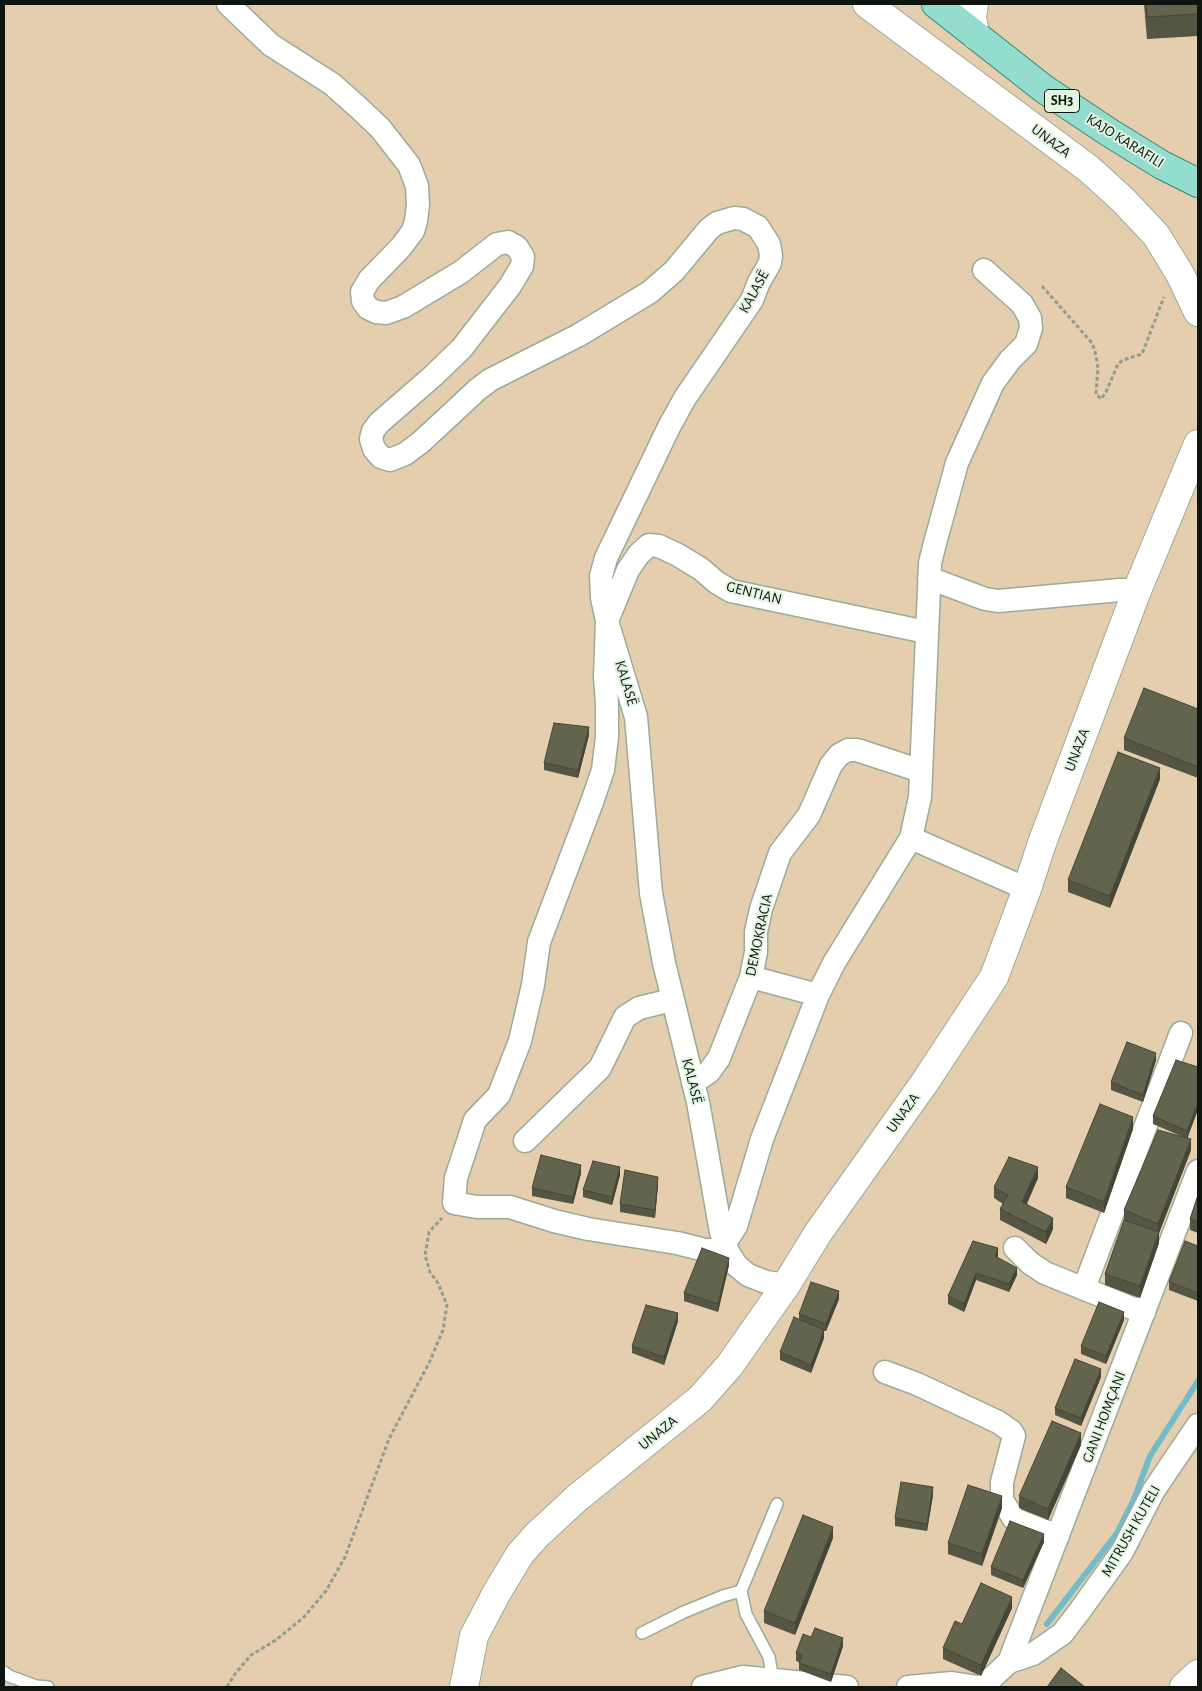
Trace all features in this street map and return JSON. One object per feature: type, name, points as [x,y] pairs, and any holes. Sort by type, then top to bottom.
[{"type":"main road","name":"UNAZA","points":[[867,4],[1089,169],[1144,221],[1156,235],[1180,274],[1198,312]]},
{"type":"main road","name":"KAJO KARAFILI","points":[[936,4],[1044,89],[1162,165],[1198,183]]},
{"type":"main road","points":[[974,4],[972,17],[975,35]]},
{"type":"main road","name":"UNAZA","points":[[464,1687],[474,1636],[520,1554],[577,1498],[700,1399],[714,1385],[786,1285],[818,1233],[925,1082],[994,977],[1136,593],[1191,482],[1198,444]]},
{"type":"main road","points":[[1184,1687],[1198,1674]]},
{"type":"street","name":"KALASË","points":[[228,4],[234,7],[254,30],[271,45],[332,84],[380,128],[409,165],[417,186],[418,205],[416,221],[413,231],[401,248],[369,280],[362,292],[363,301],[368,308],[376,312],[386,312],[404,307],[461,272],[497,244],[508,242],[517,247],[523,257],[522,266],[510,286],[462,348],[379,423],[373,431],[374,449],[381,457],[390,460],[405,454],[421,442],[476,390],[490,380],[579,335],[650,292],[674,271],[709,229],[717,224],[734,218],[743,219],[758,227],[769,244],[770,263],[752,300],[685,398],[669,427],[606,558],[601,576],[602,598],[607,621],[636,717],[651,893],[672,1000],[693,1083],[714,1199],[725,1242],[728,1252],[737,1266],[748,1275],[766,1282],[786,1285]]},
{"type":"street","points":[[607,621],[605,677],[607,738],[603,770],[539,942],[533,985],[520,1041],[499,1095],[475,1120],[456,1178],[454,1203],[477,1207],[510,1207],[554,1221],[588,1229],[714,1250],[725,1242],[736,1226],[762,1140],[818,995],[834,963],[911,838],[920,797],[926,632],[930,563],[934,543],[957,463],[994,383],[1010,360],[1026,344],[1031,328],[1030,318],[1022,304],[984,270]]},
{"type":"street","name":"GENTIAN","points":[[607,621],[628,570],[639,554],[649,546],[659,546],[701,569],[716,582],[731,591],[926,632]]},
{"type":"street","points":[[929,578],[985,599],[998,601],[1120,590],[1129,590],[1136,593]]},
{"type":"street","name":"DEMOKRACIA","points":[[693,1083],[709,1072],[720,1058],[751,977],[756,952],[756,932],[780,854],[809,815],[831,765],[839,755],[848,750],[857,750],[921,771]]},
{"type":"street","points":[[911,838],[1028,889]]},
{"type":"street","points":[[751,977],[818,995]]},
{"type":"street","points":[[525,1141],[600,1068],[625,1017],[639,1008],[672,1000]]},
{"type":"street","points":[[1084,1288],[1181,1033]]},
{"type":"street","name":"GANI HOMÇANI","points":[[1009,1662],[1198,1171]]},
{"type":"street","points":[[1015,1248],[1037,1268],[1144,1313]]},
{"type":"street","points":[[885,1372],[917,1384],[998,1422],[1011,1431],[1014,1436],[1002,1482],[1002,1500],[1014,1518],[1058,1536]]},
{"type":"street","name":"MITRUSH KUTELI","points":[[1009,1662],[1033,1654],[1047,1646],[1062,1634],[1080,1612],[1122,1552],[1154,1490],[1198,1425]]},
{"type":"street","points":[[908,1687],[952,1683],[980,1687],[1009,1662]]},
{"type":"street","points":[[703,1687],[743,1677],[847,1687]]},
{"type":"lane","points":[[773,1680],[769,1657],[746,1614],[741,1591],[777,1504]]},
{"type":"lane","points":[[642,1633],[684,1612],[723,1596],[741,1591]]},
{"type":"lane","points":[[4,1672],[9,1676],[36,1686],[48,1687]]},
{"type":"path","points":[[1042,286],[1092,344],[1098,368],[1096,394],[1101,400],[1118,364],[1123,360],[1142,354],[1165,295],[1180,274]]},
{"type":"path","points":[[227,1687],[251,1655],[276,1640],[304,1617],[326,1591],[345,1557],[389,1440],[444,1330],[447,1304],[438,1283],[430,1272],[425,1255],[429,1232],[454,1203]]},
{"type":"shaded area","points":[[4,4],[1198,4],[1198,1687],[4,1687]]},
{"type":"building","points":[[1146,4],[1198,4],[1198,14],[1147,17]]},
{"type":"building","points":[[1144,688],[1198,709],[1198,767],[1124,738]]},
{"type":"building","points":[[554,723],[589,727],[578,770],[544,763]]},
{"type":"building","points":[[1118,752],[1160,768],[1110,896],[1068,880]]},
{"type":"building","points":[[1127,1042],[1156,1053],[1143,1095],[1111,1082]]},
{"type":"building","points":[[1176,1060],[1198,1067],[1198,1102],[1187,1131],[1153,1116]]},
{"type":"building","points":[[1100,1104],[1133,1117],[1104,1202],[1066,1187]]},
{"type":"building","points":[[1158,1130],[1191,1139],[1158,1224],[1124,1210]]},
{"type":"building","points":[[541,1155],[581,1165],[573,1197],[532,1188]]},
{"type":"building","points":[[1009,1157],[1038,1167],[1022,1202],[1053,1218],[1046,1232],[1000,1209],[1008,1195],[994,1187]]},
{"type":"building","points":[[593,1161],[620,1167],[612,1197],[583,1190]]},
{"type":"building","points":[[625,1170],[658,1177],[655,1210],[620,1204]]},
{"type":"building","points":[[1198,1195],[1198,1222],[1190,1219]]},
{"type":"building","points":[[1124,1220],[1159,1232],[1140,1286],[1105,1274]]},
{"type":"building","points":[[973,1241],[998,1248],[995,1256],[1017,1268],[1009,1284],[976,1273],[964,1304],[948,1296]]},
{"type":"building","points":[[1185,1241],[1198,1246],[1198,1293],[1169,1282]]},
{"type":"building","points":[[702,1248],[729,1258],[718,1304],[684,1293]]},
{"type":"building","points":[[811,1282],[839,1291],[826,1324],[799,1314]]},
{"type":"building","points":[[1099,1302],[1124,1312],[1106,1356],[1081,1346]]},
{"type":"building","points":[[646,1305],[678,1313],[664,1357],[632,1346]]},
{"type":"building","points":[[794,1317],[824,1330],[811,1365],[780,1352]]},
{"type":"building","points":[[1075,1359],[1101,1369],[1081,1418],[1055,1408]]},
{"type":"building","points":[[1052,1421],[1081,1433],[1048,1509],[1019,1496]]},
{"type":"building","points":[[901,1482],[933,1487],[927,1524],[895,1518]]},
{"type":"building","points":[[968,1485],[1002,1496],[982,1554],[948,1543]]},
{"type":"building","points":[[803,1515],[833,1527],[795,1623],[764,1611]]},
{"type":"building","points":[[1010,1521],[1044,1534],[1023,1580],[991,1567]]},
{"type":"building","points":[[981,1583],[1012,1597],[981,1665],[943,1648],[955,1621],[962,1624]]},
{"type":"building","points":[[815,1628],[843,1638],[831,1674],[799,1663],[802,1655],[796,1653],[803,1634],[811,1637]]},
{"type":"building","points":[[1061,1668],[1085,1687],[1047,1687]]},
{"type":"waterway","points":[[1047,1624],[1117,1533],[1134,1499],[1150,1456],[1198,1381]]}]
